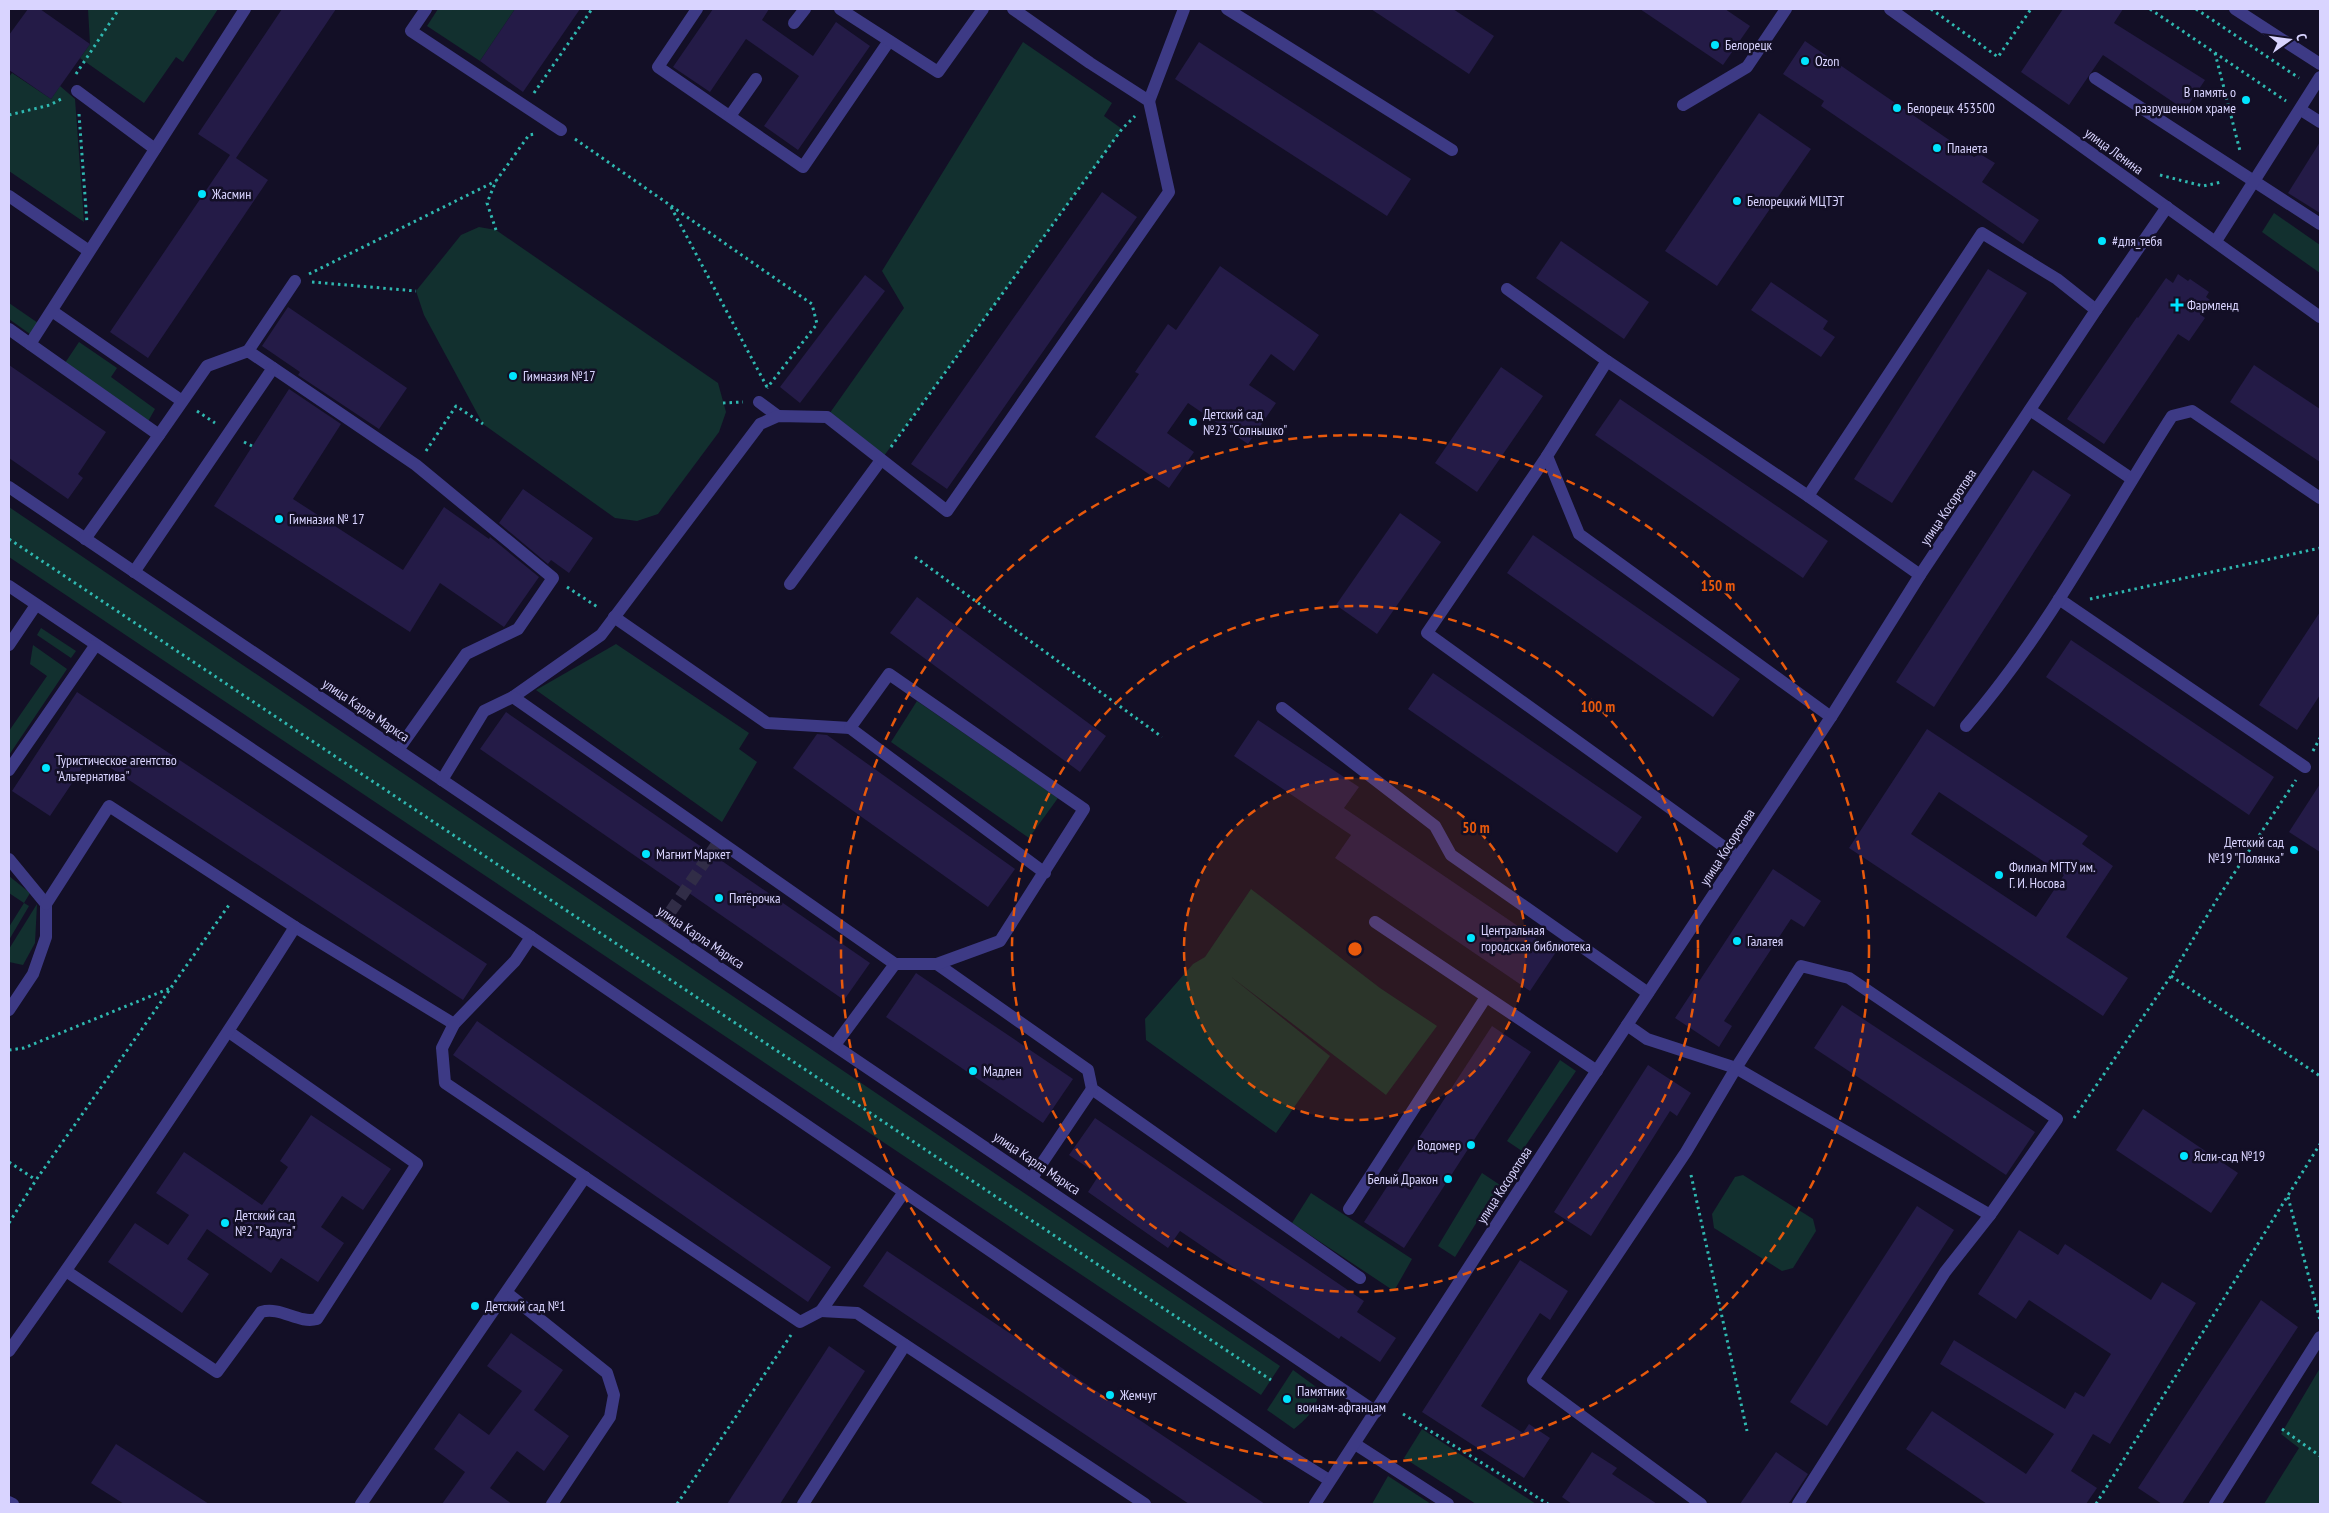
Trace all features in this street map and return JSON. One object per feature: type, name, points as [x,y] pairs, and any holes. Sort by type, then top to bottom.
[{"type":"street","points":[[30,344],[245,9]]},
{"type":"street","points":[[426,9],[411,31],[561,130]]},
{"type":"street","points":[[697,9],[658,67],[803,167],[889,41]]},
{"type":"street","points":[[794,23],[805,9]]},
{"type":"street","points":[[840,9],[938,72],[983,9]]},
{"type":"street","points":[[1013,9],[1090,63],[1149,101]]},
{"type":"street","points":[[442,780],[484,711],[513,697],[602,635],[760,424],[778,416],[827,417],[947,511],[1169,192],[1149,101],[1184,9]]},
{"type":"street","points":[[1227,9],[1452,150]]},
{"type":"street","points":[[1684,105],[1747,67],[1786,9]]},
{"type":"street","name":"улица Ленина","points":[[1890,9],[2320,317]]},
{"type":"street","points":[[2235,9],[2318,63]]},
{"type":"street","points":[[2216,242],[2250,176],[2301,110],[2320,77]]},
{"type":"street","points":[[2095,78],[2250,176],[2320,224]]},
{"type":"street","points":[[730,116],[756,79]]},
{"type":"street","points":[[77,91],[155,148]]},
{"type":"street","points":[[2301,110],[2320,122]]},
{"type":"street","points":[[9,198],[89,251]]},
{"type":"street","name":"улица Косоротова","points":[[1315,1504],[1648,993],[1831,717],[1920,575],[2096,310],[2167,207]]},
{"type":"street","points":[[1808,496],[1982,233],[2057,279],[2096,310]]},
{"type":"street","points":[[85,539],[207,366],[248,351],[296,281]]},
{"type":"street","points":[[1507,289],[1607,361],[1808,496],[1920,575]]},
{"type":"street","points":[[52,311],[182,401]]},
{"type":"street","points":[[9,329],[159,434]]},
{"type":"street","points":[[248,351],[416,465],[553,578],[518,629],[466,654],[398,750]]},
{"type":"street","points":[[1607,361],[1547,456],[1427,633],[1738,857]]},
{"type":"street","points":[[134,572],[273,368]]},
{"type":"street","points":[[759,402],[778,416]]},
{"type":"street","points":[[2030,410],[2132,479]]},
{"type":"street","points":[[1966,726],[2063,601],[2132,479],[2172,416],[2192,411],[2320,498]]},
{"type":"street","points":[[1547,456],[1579,534],[1831,717]]},
{"type":"street","points":[[790,584],[881,460]]},
{"type":"street","name":"улица Карла Маркса","points":[[9,487],[1376,1412]]},
{"type":"street","points":[[9,586],[95,646],[531,936],[1329,1480]]},
{"type":"street","points":[[2063,601],[2305,767]]},
{"type":"street","points":[[9,645],[36,605]]},
{"type":"street","points":[[614,617],[767,723],[850,728],[1045,873]]},
{"type":"street","points":[[9,770],[95,646]]},
{"type":"street","points":[[513,697],[895,964],[938,964],[1000,941],[1045,873],[1084,808],[889,674],[850,728]]},
{"type":"street","points":[[1282,708],[1436,826],[1451,855],[1648,993]]},
{"type":"street","points":[[9,1010],[33,974],[46,937],[46,904],[109,806],[240,889],[295,927],[454,1024]]},
{"type":"street","points":[[9,858],[46,904]]},
{"type":"street","points":[[1376,922],[1597,1071]]},
{"type":"street","points":[[9,1351],[66,1272],[229,1032],[295,927]]},
{"type":"street","points":[[531,936],[515,961],[454,1024],[442,1048],[445,1083],[800,1322],[821,1311],[904,1192]]},
{"type":"street","points":[[835,1045],[895,964]]},
{"type":"street","points":[[938,964],[1088,1070],[1092,1089],[1360,1278]]},
{"type":"street","points":[[1701,1504],[1533,1380],[1686,1152],[1736,1068],[1801,966],[1849,978],[2056,1119],[1990,1215],[1945,1272],[1798,1504]]},
{"type":"street","points":[[1349,1209],[1486,997]]},
{"type":"street","points":[[1628,1025],[1647,1039],[1736,1068],[1990,1215]]},
{"type":"street","points":[[66,1272],[217,1372],[261,1312],[271,1309],[310,1321],[317,1320],[417,1164],[229,1032]]},
{"type":"street","points":[[1032,1178],[1092,1089]]},
{"type":"street","points":[[361,1504],[585,1178]]},
{"type":"street","points":[[507,1293],[607,1373],[614,1395],[610,1418],[552,1504]]},
{"type":"street","points":[[821,1311],[857,1313],[1141,1503]]},
{"type":"street","points":[[2215,1504],[2320,1337]]},
{"type":"street","points":[[803,1504],[905,1345]]},
{"type":"street","points":[[1355,1444],[1448,1504]]},
{"type":"street","points":[[9,1502],[13,1504]]},
{"type":"path","points":[[89,251],[77,91],[74,76],[119,9]]},
{"type":"path","points":[[525,106],[592,9]]},
{"type":"path","points":[[1931,9],[1998,57],[2031,9]]},
{"type":"path","points":[[2150,9],[2289,103]]},
{"type":"path","points":[[2196,9],[2303,81],[2318,63]]},
{"type":"path","points":[[2160,175],[2203,186],[2250,176],[2215,53]]},
{"type":"path","points":[[9,115],[50,105],[77,91]]},
{"type":"path","points":[[881,460],[1122,129],[1149,101]]},
{"type":"path","points":[[496,230],[487,203],[496,181],[529,136],[561,130],[812,304],[817,324],[767,387],[759,402],[723,402]]},
{"type":"path","points":[[296,281],[496,181]]},
{"type":"path","points":[[671,206],[770,391]]},
{"type":"path","points":[[296,281],[416,291]]},
{"type":"path","points":[[416,465],[456,406],[483,424]]},
{"type":"path","points":[[9,539],[1271,1380]]},
{"type":"path","points":[[2063,601],[2320,548]]},
{"type":"path","points":[[915,557],[1162,737]]},
{"type":"path","points":[[580,595],[614,617]]},
{"type":"path","points":[[2073,1120],[2171,976],[2219,896],[2305,767],[2320,738]]},
{"type":"path","points":[[9,1223],[36,1180],[174,986],[240,889]]},
{"type":"path","points":[[2171,976],[2320,1076]]},
{"type":"path","points":[[9,1050],[24,1048],[174,986]]},
{"type":"path","points":[[2096,1504],[2320,1144]]},
{"type":"path","points":[[1686,1152],[1747,1431]]},
{"type":"path","points":[[9,1162],[36,1180]]},
{"type":"path","points":[[2288,1197],[2320,1320]]},
{"type":"path","points":[[677,1504],[800,1322]]},
{"type":"path","points":[[1403,1414],[1548,1504]]},
{"type":"path","points":[[2268,1419],[2320,1456]]},
{"type":"green space","points":[[88,9],[218,9],[183,62],[176,57],[144,103],[80,58],[90,44]]},
{"type":"green space","points":[[438,9],[515,9],[480,61],[427,26]]},
{"type":"green space","points":[[1023,42],[1112,103],[1104,116],[1122,129],[881,460],[827,417],[904,308],[882,271]]},
{"type":"green space","points":[[12,73],[51,99],[60,86],[75,99],[84,222],[9,171],[9,77]]},
{"type":"green space","points":[[2274,213],[2320,245],[2320,273],[2262,232]]},
{"type":"green space","points":[[479,227],[496,230],[718,383],[726,412],[719,432],[658,514],[637,521],[615,518],[483,424],[424,315],[416,291],[461,235]]},
{"type":"green space","points":[[9,303],[38,323],[30,334],[9,319]]},
{"type":"green space","points":[[79,342],[117,368],[111,377],[155,409],[146,425],[63,366]]},
{"type":"green space","points":[[9,507],[1280,1366],[1261,1395],[9,557]]},
{"type":"green space","points":[[41,628],[76,651],[71,658],[37,635]]},
{"type":"green space","points":[[616,644],[749,733],[739,749],[757,762],[722,822],[536,690]]},
{"type":"green space","points":[[33,645],[67,669],[9,755],[9,731],[47,676],[30,664]]},
{"type":"green space","points":[[917,701],[1058,798],[1029,838],[891,742]]},
{"type":"green space","points":[[9,876],[30,893],[24,903],[9,893]]},
{"type":"green space","points":[[1251,889],[1380,988],[1437,1026],[1386,1095],[1230,976],[1330,1056],[1276,1133],[1146,1040],[1145,1019],[1193,964],[1205,957]]},
{"type":"green space","points":[[24,903],[29,906],[9,940],[9,927]]},
{"type":"green space","points":[[37,904],[35,943],[23,965],[9,962],[9,949]]},
{"type":"green space","points":[[1560,1060],[1576,1071],[1522,1151],[1507,1141]]},
{"type":"green space","points":[[1482,1173],[1500,1185],[1455,1257],[1438,1246]]},
{"type":"green space","points":[[1743,1175],[1813,1219],[1816,1231],[1793,1268],[1782,1271],[1714,1228],[1712,1214],[1735,1177]]},
{"type":"green space","points":[[1311,1193],[1412,1259],[1394,1291],[1292,1223]]},
{"type":"green space","points":[[2320,1368],[2320,1504],[2264,1504],[2299,1448],[2281,1434]]},
{"type":"green space","points":[[1293,1370],[1319,1389],[1311,1412],[1294,1429],[1267,1410]]},
{"type":"green space","points":[[1422,1429],[1536,1504],[1476,1504],[1404,1458]]},
{"type":"green space","points":[[1388,1476],[1431,1504],[1372,1504]]},
{"type":"building","points":[[28,9],[40,9],[90,44],[51,99],[9,70],[9,35]]},
{"type":"building","points":[[282,9],[336,9],[236,158],[268,180],[148,358],[110,332],[230,155],[198,134]]},
{"type":"building","points":[[515,9],[580,9],[523,92],[480,61]]},
{"type":"building","points":[[713,9],[769,9],[762,20],[813,56],[836,22],[870,46],[798,150],[764,126],[799,76],[746,39],[710,92],[673,67]]},
{"type":"building","points":[[1371,9],[1453,9],[1494,36],[1469,74]]},
{"type":"building","name":"Белорецк","points":[[1640,9],[1725,9],[1750,26],[1723,65]]},
{"type":"building","points":[[2063,9],[2123,9],[2114,23],[2205,80],[2185,110],[2103,55],[2069,105],[2021,72]]},
{"type":"building","points":[[1805,41],[1974,157],[1980,154],[1995,163],[1982,182],[2039,220],[2023,244],[1821,106],[1824,101],[1783,74]]},
{"type":"building","points":[[1199,42],[1411,179],[1387,216],[1175,79]]},
{"type":"building","points":[[1759,113],[1811,149],[1717,286],[1665,251]]},
{"type":"building","points":[[2320,142],[2320,213],[2288,193]]},
{"type":"building","points":[[1102,192],[1137,217],[947,489],[911,464]]},
{"type":"building","points":[[1561,241],[1649,302],[1624,339],[1536,278]]},
{"type":"building","points":[[1220,266],[1319,335],[1294,371],[1271,354],[1249,385],[1276,403],[1248,444],[1188,403],[1167,433],[1194,452],[1169,488],[1095,437],[1139,374],[1135,372],[1168,324],[1176,330]]},
{"type":"building","points":[[1988,269],[2027,293],[1892,503],[1854,479]]},
{"type":"building","points":[[2178,274],[2188,281],[2190,279],[2209,292],[2206,297],[2210,300],[2200,314],[2205,318],[2189,341],[2178,334],[2104,444],[2067,419],[2166,278],[2173,283]]},
{"type":"building","points":[[865,275],[885,291],[800,403],[780,387]]},
{"type":"building","points":[[1771,282],[1828,321],[1823,329],[1835,337],[1821,357],[1751,310]]},
{"type":"building","points":[[288,307],[407,388],[379,429],[298,375],[300,372],[262,346]]},
{"type":"building","points":[[9,365],[106,432],[78,474],[83,478],[68,499],[9,458]]},
{"type":"building","points":[[2254,365],[2320,409],[2320,462],[2230,402]]},
{"type":"building","points":[[1501,367],[1543,396],[1477,492],[1435,463]]},
{"type":"building","name":"Гимназия № 17","points":[[289,389],[341,424],[293,499],[403,570],[444,507],[489,539],[490,537],[539,577],[504,627],[440,583],[410,632],[214,506]]},
{"type":"building","points":[[1620,399],[1828,541],[1803,578],[1595,435]]},
{"type":"building","points":[[2033,470],[2071,495],[1934,707],[1896,682]]},
{"type":"building","points":[[523,489],[593,538],[569,573],[551,560],[548,564],[499,523]]},
{"type":"building","points":[[1400,513],[1441,542],[1377,634],[1336,605]]},
{"type":"building","points":[[1533,535],[1740,679],[1713,717],[1507,573]]},
{"type":"building","points":[[917,597],[1106,736],[1080,772],[890,633]]},
{"type":"building","points":[[2320,612],[2320,695],[2297,730],[2259,705]]},
{"type":"building","points":[[2071,640],[2274,777],[2249,815],[2046,677]]},
{"type":"building","points":[[1433,673],[1642,817],[1617,853],[1408,709]]},
{"type":"building","points":[[77,692],[487,964],[463,1000],[91,755],[50,816],[12,791]]},
{"type":"building","points":[[506,712],[870,963],[844,1000],[480,749]]},
{"type":"building","points":[[1258,720],[1359,787],[1344,808],[1556,952],[1530,991],[1335,858],[1351,835],[1234,756]]},
{"type":"building","points":[[1927,729],[2088,836],[2082,844],[2113,866],[2066,937],[2128,978],[2103,1016],[1849,848]],"holes":[[[1939,792],[2064,875],[2036,917],[1911,834]]]},
{"type":"building","points":[[817,734],[827,735],[1015,869],[988,907],[793,768]]},
{"type":"building","points":[[2320,784],[2320,852],[2289,832]]},
{"type":"building","points":[[1773,869],[1821,901],[1804,927],[1791,919],[1724,1021],[1732,1026],[1719,1047],[1675,1018]]},
{"type":"building","points":[[916,973],[1073,1079],[1043,1123],[886,1017]]},
{"type":"building","points":[[1842,1005],[2035,1132],[2006,1175],[1814,1048]]},
{"type":"building","points":[[477,1021],[831,1267],[808,1302],[453,1055]]},
{"type":"building","points":[[1492,1026],[1531,1052],[1404,1248],[1364,1222]]},
{"type":"building","points":[[1648,1065],[1691,1093],[1677,1116],[1670,1111],[1591,1236],[1554,1212]]},
{"type":"building","points":[[2143,1109],[2238,1173],[2211,1213],[2116,1150]]},
{"type":"building","points":[[311,1115],[391,1169],[363,1210],[342,1196],[321,1227],[344,1243],[318,1282],[281,1258],[271,1273],[207,1229],[187,1259],[209,1274],[182,1313],[108,1262],[135,1223],[168,1245],[189,1215],[156,1193],[184,1152],[262,1205],[288,1167],[280,1161]]},
{"type":"building","points":[[1095,1118],[1364,1301],[1357,1312],[1396,1338],[1380,1362],[1341,1336],[1339,1339],[1180,1231],[1168,1248],[1088,1192],[1099,1175],[1069,1155]]},
{"type":"building","points":[[1917,1206],[1954,1230],[1827,1426],[1790,1402]]},
{"type":"building","points":[[2019,1230],[2058,1255],[2065,1244],[2151,1300],[2162,1282],[2196,1303],[2110,1444],[2093,1434],[2071,1471],[2097,1488],[2086,1504],[1987,1504],[1906,1449],[1932,1411],[2026,1474],[2054,1434],[1940,1364],[1954,1340],[2065,1409],[2075,1392],[2084,1397],[2111,1354],[2029,1300],[2016,1319],[1978,1294]]},
{"type":"building","points":[[887,1251],[1265,1504],[1189,1504],[863,1286]]},
{"type":"building","points":[[1520,1260],[1568,1291],[1550,1320],[1540,1313],[1481,1406],[1523,1433],[1529,1424],[1550,1438],[1524,1478],[1422,1412]]},
{"type":"building","points":[[2261,1300],[2298,1327],[2182,1504],[2162,1504],[2138,1488]]},
{"type":"building","points":[[511,1333],[563,1370],[534,1410],[569,1436],[544,1471],[517,1451],[490,1488],[512,1504],[442,1504],[465,1472],[434,1449],[459,1413],[489,1435],[522,1391],[487,1366]]},
{"type":"building","points":[[829,1346],[865,1371],[780,1504],[727,1504]]},
{"type":"building","points":[[116,1444],[209,1504],[124,1504],[91,1483]]},
{"type":"building","points":[[1592,1452],[1617,1468],[1612,1474],[1657,1504],[1572,1504],[1562,1497]]},
{"type":"building","points":[[1776,1452],[1808,1474],[1791,1500],[1788,1504],[1740,1504]]},
{"type":"tunnel","points":[[660,927],[719,841]]},
{"type":"place","name":"Белорецк","points":[[1715,45]]},
{"type":"place","name":"Ozon","points":[[1805,61]]},
{"type":"place","name":"В память о разрушенном храме","points":[[2246,100]]},
{"type":"place","name":"Белорецк 453500","points":[[1897,108]]},
{"type":"place","name":"Планета","points":[[1937,148]]},
{"type":"place","name":"Жасмин","points":[[202,194]]},
{"type":"place","name":"Белорецкий МЦТЭТ","points":[[1737,201]]},
{"type":"place","name":"#для_тебя","points":[[2102,241]]},
{"type":"place","name":"Фармленд","points":[[2177,305]]},
{"type":"place","name":"Гимназия №17","points":[[513,376]]},
{"type":"place","name":"Детский сад №23 \"Солнышко\"","points":[[1193,422]]},
{"type":"place","name":"Гимназия № 17","points":[[279,519]]},
{"type":"place","name":"Туристическое агентство \"Альтернатива\"","points":[[46,768]]},
{"type":"place","name":"Детский сад №19 \"Полянка\"","points":[[2294,850]]},
{"type":"place","name":"Магнит Маркет","points":[[646,854]]},
{"type":"place","name":"Филиал МГТУ им. Г. И. Носова","points":[[1999,875]]},
{"type":"place","name":"Пятёрочка","points":[[719,898]]},
{"type":"place","name":"Центральная городская библиотека","points":[[1471,938]]},
{"type":"place","name":"Галатея","points":[[1737,941]]},
{"type":"place","name":"Мадлен","points":[[973,1071]]},
{"type":"place","name":"Водомер","points":[[1471,1145]]},
{"type":"place","name":"Ясли-сад №19","points":[[2184,1156]]},
{"type":"place","name":"Белый Дракон","points":[[1448,1179]]},
{"type":"place","name":"Детский сад №2 \"Радуга\"","points":[[225,1223]]},
{"type":"place","name":"Детский сад №1","points":[[475,1306]]},
{"type":"place","name":"Жемчуг","points":[[1110,1395]]},
{"type":"place","name":"Памятник воинам-афганцам","points":[[1287,1399]]}]
